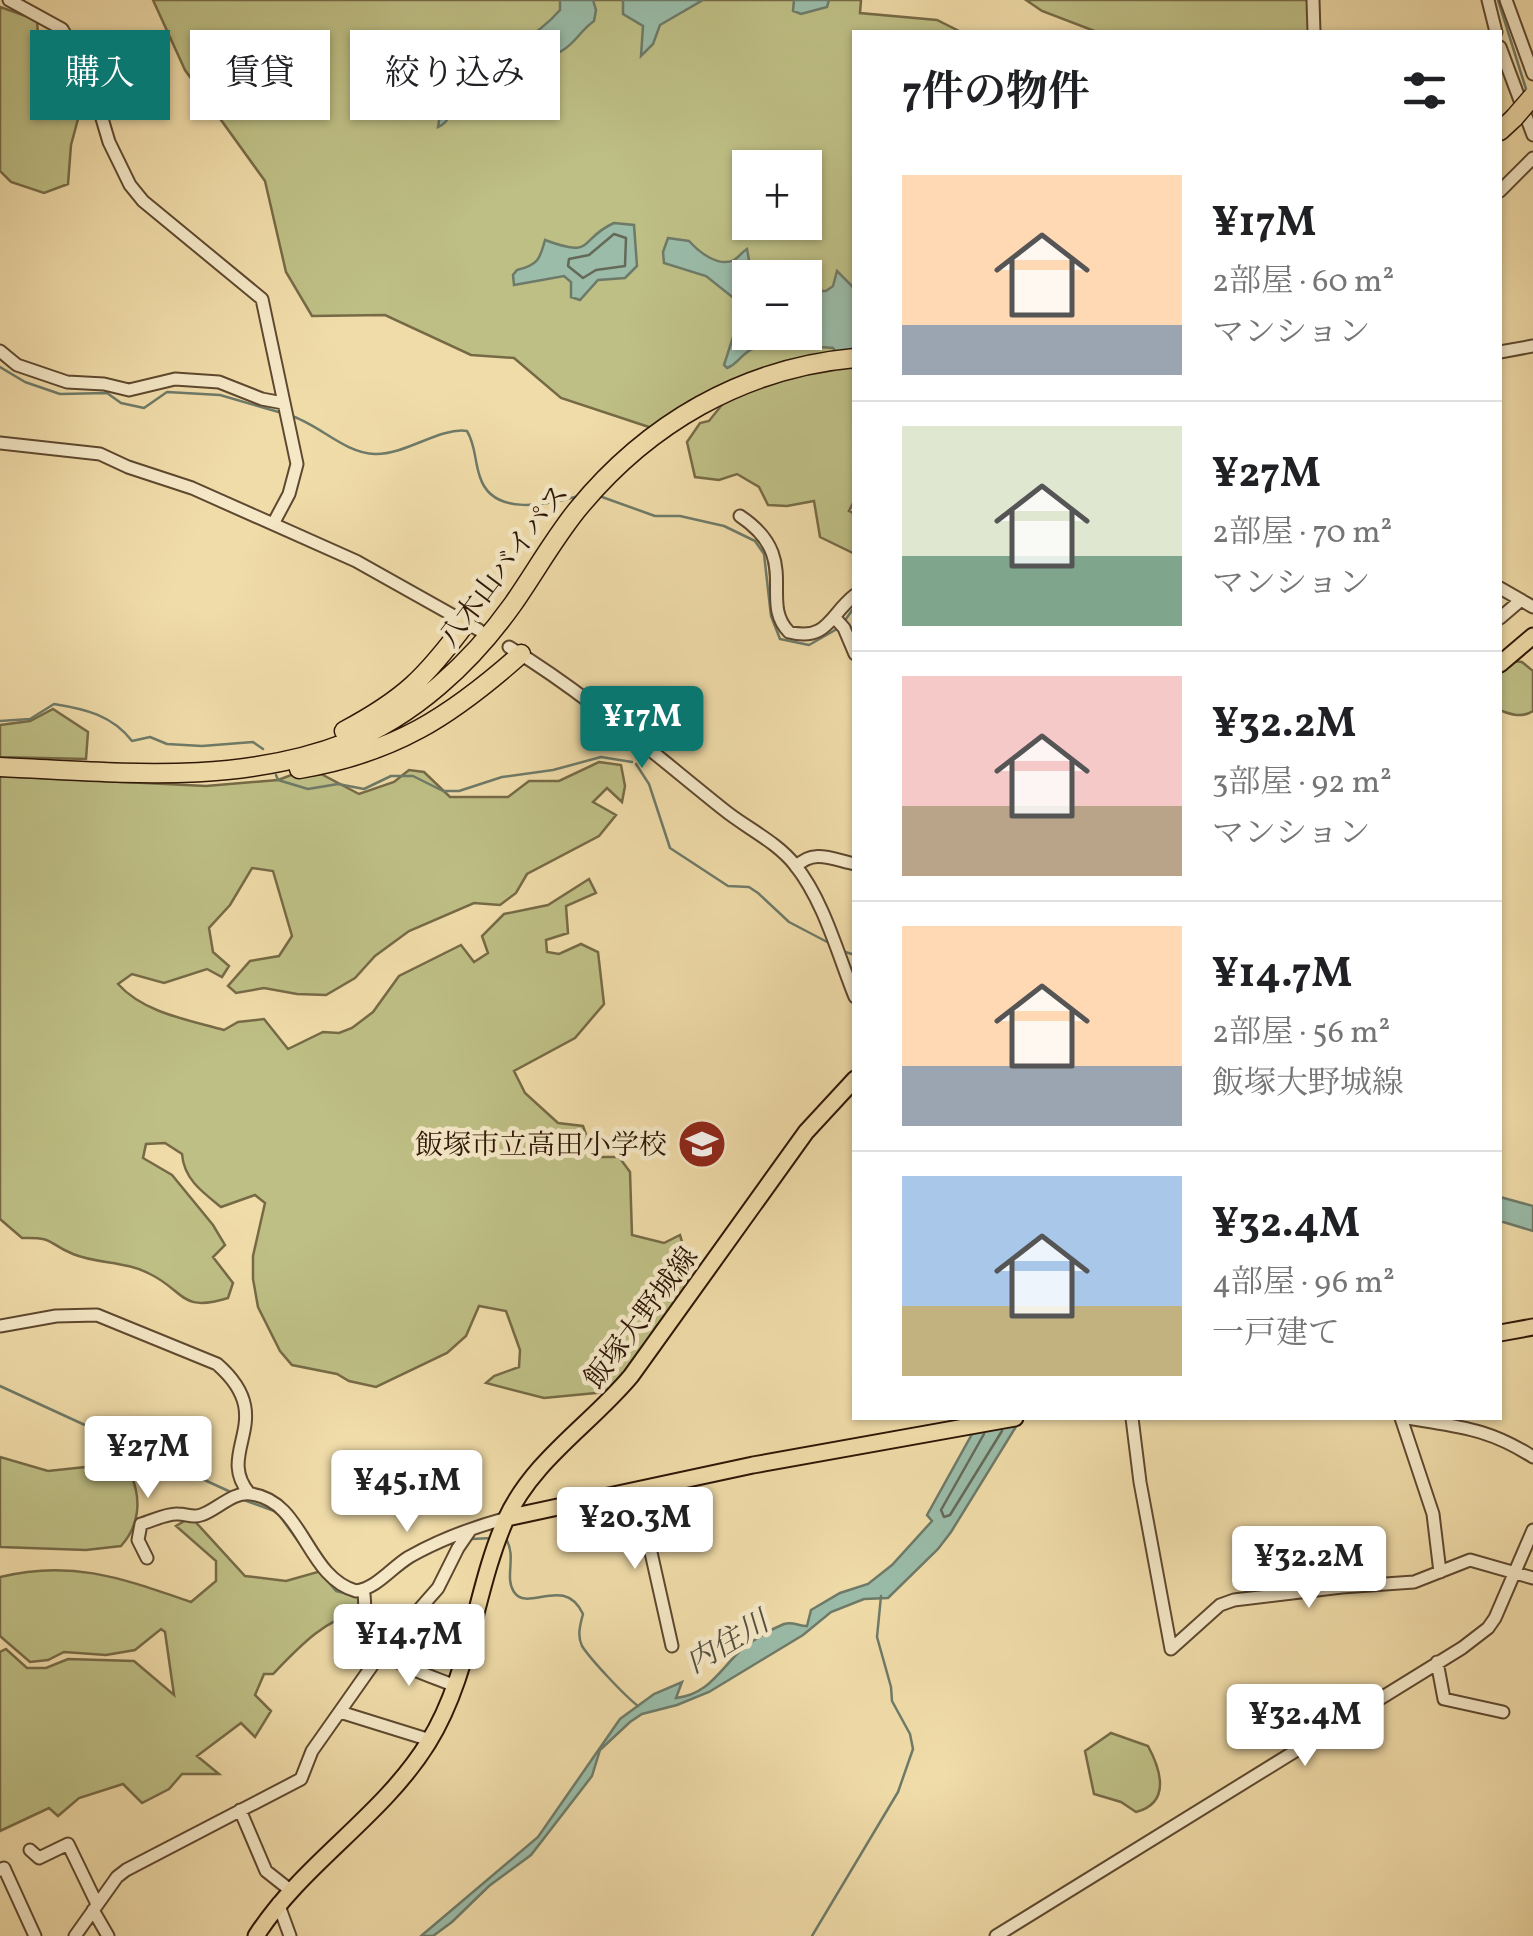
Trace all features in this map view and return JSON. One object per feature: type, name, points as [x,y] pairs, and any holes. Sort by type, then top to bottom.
[{"type":"highway","points":[[1507,124],[1533,96]]},
{"type":"highway","name":"八木山バイパス","points":[[0,767],[205,772],[252,768],[305,757],[348,742],[412,708],[455,672],[492,632],[574,514],[635,449],[696,406],[737,386],[790,369],[852,359]]},
{"type":"highway","points":[[205,772],[304,749],[390,706],[472,627]]},
{"type":"highway","points":[[252,768],[268,772],[348,760],[394,743],[474,696],[515,651]]},
{"type":"main road","points":[[1502,662],[1533,636]]},
{"type":"main road","name":"飯塚大野城線","points":[[256,1936],[284,1896],[388,1796],[430,1740],[455,1686],[502,1531],[520,1492],[544,1461],[610,1401],[631,1376],[806,1132],[852,1081]]},
{"type":"main road","points":[[1502,1332],[1533,1327]]},
{"type":"main road","points":[[502,1531],[637,1490],[1003,1420]]},
{"type":"street","points":[[9,0],[62,29],[89,75],[110,142],[130,185],[143,201],[262,300],[297,464],[296,476],[273,524]]},
{"type":"street","points":[[1313,0],[1314,30]]},
{"type":"street","points":[[1488,0],[1496,30]]},
{"type":"street","points":[[1506,0],[1533,74]]},
{"type":"street","points":[[1504,80],[1533,134]]},
{"type":"street","points":[[1502,189],[1533,158]]},
{"type":"street","points":[[1502,352],[1533,346]]},
{"type":"street","points":[[0,351],[17,365],[67,382],[129,390],[175,380],[218,382],[262,400],[284,402]]},
{"type":"street","points":[[0,443],[100,454],[192,488],[356,562],[472,627]]},
{"type":"street","points":[[740,516],[767,540],[774,554],[778,614],[789,632],[806,635],[838,622],[852,600]]},
{"type":"street","points":[[1502,589],[1527,604]]},
{"type":"street","points":[[1502,617],[1527,604]]},
{"type":"street","points":[[838,622],[852,648]]},
{"type":"street","points":[[515,651],[557,678],[745,827],[780,850],[796,867],[852,990]]},
{"type":"street","points":[[796,867],[809,856],[852,863]]},
{"type":"street","points":[[0,1326],[56,1316],[97,1315],[217,1364],[246,1403],[248,1416],[237,1463],[240,1495]]},
{"type":"street","points":[[1132,1420],[1171,1649],[1220,1604],[1234,1600],[1342,1586],[1414,1582],[1470,1560],[1533,1578]]},
{"type":"street","points":[[1405,1420],[1433,1514],[1440,1572]]},
{"type":"street","points":[[1415,1420],[1502,1437],[1533,1457]]},
{"type":"street","points":[[637,1490],[672,1646]]},
{"type":"street","points":[[147,1558],[138,1540],[141,1524],[178,1513],[202,1515],[240,1495],[276,1504],[322,1568],[348,1590],[364,1594]]},
{"type":"street","points":[[996,1936],[1488,1628],[1533,1530]]},
{"type":"street","points":[[364,1594],[405,1560],[443,1540],[468,1533],[502,1531]]},
{"type":"street","points":[[75,1936],[116,1877],[126,1870],[302,1779],[312,1751],[381,1653],[438,1588],[468,1533]]},
{"type":"street","points":[[364,1594],[364,1627],[381,1653],[455,1686]]},
{"type":"street","points":[[1438,1662],[1444,1699],[1503,1712]]},
{"type":"street","points":[[340,1712],[430,1740]]},
{"type":"street","points":[[240,1810],[259,1859],[284,1896],[290,1936]]},
{"type":"street","points":[[30,1850],[39,1858],[68,1844],[108,1936]]},
{"type":"street","points":[[0,1870],[4,1868],[35,1936]]},
{"type":"green space","points":[[153,0],[861,0],[860,13],[937,20],[957,30],[852,30],[852,353],[731,382],[689,401],[652,428],[561,398],[514,358],[471,355],[385,315],[312,316],[286,272],[265,181],[221,120],[330,120],[330,30],[190,30],[190,77]]},
{"type":"green space","points":[[1026,0],[1308,0],[1310,30],[1092,30],[1042,11]]},
{"type":"green space","points":[[0,7],[37,20],[38,30],[30,30],[30,120],[78,120],[68,184],[44,193],[11,182],[0,171]]},
{"type":"green space","points":[[852,365],[852,553],[820,537],[814,501],[768,505],[759,487],[737,474],[719,480],[695,477],[687,442],[700,423],[709,421],[729,396],[790,374]]},
{"type":"green space","points":[[1513,661],[1522,662],[1533,671],[1533,711],[1512,714],[1502,711],[1502,670]]},
{"type":"green space","points":[[53,709],[88,732],[86,759],[0,757],[0,725],[30,721]]},
{"type":"green space","points":[[599,762],[621,765],[625,786],[622,802],[607,788],[593,802],[616,815],[599,836],[527,874],[516,893],[500,905],[474,903],[409,931],[375,956],[355,978],[326,995],[264,988],[236,993],[228,986],[250,961],[279,956],[292,936],[273,871],[252,868],[230,905],[209,928],[213,952],[229,966],[222,977],[207,969],[164,983],[132,974],[118,984],[154,1009],[224,1030],[238,1022],[264,1019],[288,1049],[323,1032],[339,1033],[352,1028],[373,1012],[399,976],[461,945],[474,962],[488,953],[482,936],[504,914],[548,905],[589,879],[596,893],[566,906],[568,933],[546,940],[547,952],[559,954],[581,944],[598,952],[604,1004],[575,1038],[514,1071],[525,1093],[558,1123],[583,1126],[594,1157],[619,1157],[630,1172],[632,1235],[664,1243],[680,1235],[688,1278],[687,1291],[675,1312],[606,1392],[544,1398],[486,1383],[519,1367],[520,1350],[506,1311],[479,1306],[466,1336],[447,1353],[376,1387],[292,1365],[280,1351],[258,1307],[253,1279],[253,1256],[265,1203],[255,1195],[221,1207],[190,1178],[182,1154],[165,1143],[146,1144],[143,1158],[172,1175],[213,1225],[225,1245],[213,1257],[233,1283],[228,1298],[191,1301],[141,1270],[82,1257],[46,1240],[22,1238],[0,1219],[0,776],[206,786],[321,774],[359,794],[394,782],[409,770],[424,772],[450,797],[508,797],[529,781],[559,781]]},
{"type":"green space","points":[[0,1457],[48,1471],[104,1465],[131,1475],[137,1494],[132,1530],[121,1546],[86,1550],[0,1547]]},
{"type":"green space","points":[[191,1517],[245,1576],[286,1581],[321,1571],[362,1599],[362,1610],[324,1627],[273,1674],[264,1674],[255,1695],[271,1711],[255,1737],[241,1723],[197,1756],[219,1774],[182,1774],[169,1789],[142,1803],[123,1784],[79,1798],[58,1816],[49,1808],[0,1831],[0,1652],[6,1649],[27,1668],[46,1668],[68,1659],[134,1661],[174,1695],[165,1632],[161,1629],[135,1650],[106,1655],[64,1652],[48,1660],[30,1662],[0,1636],[0,1577],[51,1570],[97,1574],[191,1602],[216,1581],[216,1561],[176,1526]]},
{"type":"green space","points":[[1111,1733],[1148,1746],[1157,1765],[1160,1785],[1159,1793],[1147,1808],[1136,1812],[1121,1802],[1094,1794],[1085,1751]]},
{"type":"water","points":[[560,0],[593,0],[596,10],[594,21],[560,51],[560,30],[538,30],[560,10]]},
{"type":"water","points":[[623,0],[703,0],[660,25],[653,44],[641,56],[643,26],[623,14]]},
{"type":"water","points":[[794,0],[829,0],[827,7],[801,14],[793,11]]},
{"type":"water","points":[[614,223],[634,225],[637,266],[625,278],[598,280],[580,300],[571,297],[571,282],[564,276],[514,285],[513,275],[537,260],[545,240],[580,247]]},
{"type":"water","points":[[668,238],[689,241],[715,260],[732,261],[732,297],[706,276],[664,263]]},
{"type":"water","points":[[747,249],[749,260],[734,260]]},
{"type":"water","points":[[837,271],[852,286],[852,350],[836,352],[822,347],[822,291],[833,286]]},
{"type":"water","points":[[732,340],[732,350],[750,350],[733,365],[724,365]]},
{"type":"water","points":[[1502,1198],[1533,1206],[1533,1231],[1502,1222]]},
{"type":"water","points":[[980,1420],[1017,1425],[951,1532],[888,1598],[864,1599],[831,1612],[803,1635],[709,1692],[642,1714],[630,1722],[600,1750],[592,1776],[531,1855],[433,1936],[421,1936],[538,1837],[620,1719],[654,1694],[682,1682],[676,1698],[696,1693],[747,1645],[778,1627],[787,1623],[807,1626],[811,1610],[840,1593],[868,1584],[892,1565],[932,1521],[927,1515]]},
{"type":"waterway","points":[[1498,0],[1526,89]]},
{"type":"waterway","points":[[0,367],[25,382],[60,394],[107,393],[121,403],[144,408],[167,392],[220,395],[282,413]]},
{"type":"waterway","points":[[289,415],[353,449],[375,454],[445,433],[467,431],[480,477],[497,498],[523,505],[579,496]]},
{"type":"waterway","points":[[602,497],[655,516],[680,516],[724,526],[755,541],[764,554],[771,616],[780,639],[809,645],[837,629]]},
{"type":"waterway","points":[[846,619],[852,610]]},
{"type":"waterway","points":[[0,721],[30,719],[54,704],[97,715],[116,725],[132,741],[150,737],[167,744],[202,746],[253,742],[263,749]]},
{"type":"waterway","points":[[276,775],[278,780],[308,789],[338,784],[364,789],[391,776],[413,776],[443,791],[459,791],[502,777],[553,770],[601,757],[632,762]]},
{"type":"waterway","points":[[636,764],[649,784],[670,848],[728,886],[749,887],[789,922],[831,944]]},
{"type":"waterway","points":[[842,951],[852,954]]},
{"type":"waterway","points":[[0,1386],[235,1494]]},
{"type":"waterway","points":[[241,1499],[277,1512],[308,1555]]},
{"type":"waterway","points":[[471,1539],[493,1538]]},
{"type":"waterway","points":[[506,1539],[514,1592],[528,1599],[557,1595],[575,1602],[583,1614],[579,1634],[582,1646],[638,1706]]},
{"type":"waterway","points":[[399,1572],[417,1559]]},
{"type":"waterway","points":[[315,1566],[336,1591],[359,1597]]},
{"type":"waterway","points":[[812,1936],[898,1792],[913,1749],[910,1734],[892,1701],[877,1637],[881,1596]]},
{"type":"place","name":"飯塚市立高田小学校","points":[[702,1144]]},
{"type":"water label","name":"内住川","points":[[727,1642]]}]
